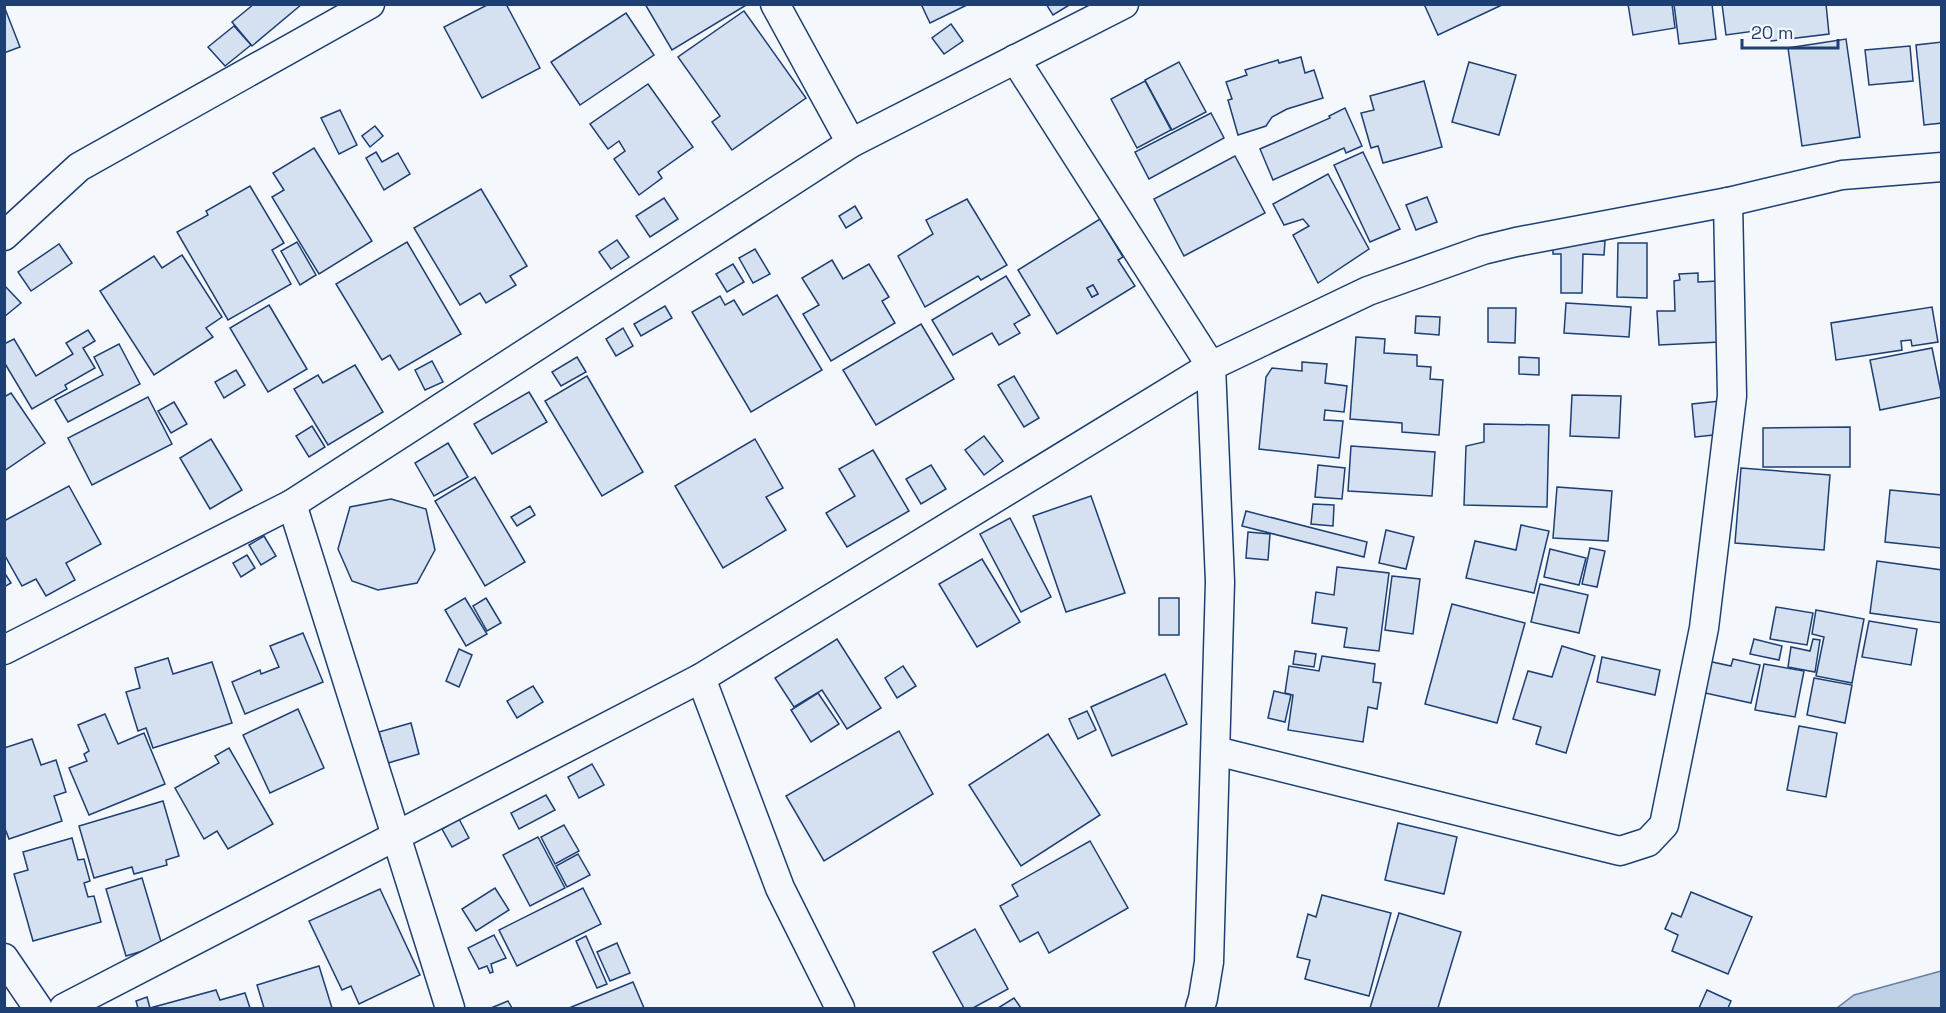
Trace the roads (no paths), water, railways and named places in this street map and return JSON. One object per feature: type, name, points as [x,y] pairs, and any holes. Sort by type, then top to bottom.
[{"type":"street","points":[[4,236],[79,167],[370,4]]},
{"type":"street","points":[[775,4],[851,143]]},
{"type":"street","points":[[4,650],[292,504],[851,143],[1124,4]]},
{"type":"street","points":[[1015,59],[1211,366],[1221,582],[1209,962],[1200,1008]]},
{"type":"street","points":[[64,1008],[398,837],[700,678],[1211,366],[1368,291],[1483,250],[1516,242],[1728,202],[1842,175],[1941,167]]},
{"type":"street","points":[[1216,751],[1620,851],[1648,842],[1664,825],[1704,628],[1732,396],[1728,202]]},
{"type":"street","points":[[292,504],[450,1008]]},
{"type":"street","points":[[700,678],[780,888],[840,1008]]},
{"type":"street","points":[[4,958],[38,1008]]},
{"type":"water","points":[[1941,971],[1941,1008],[1837,1008],[1854,995]]}]
